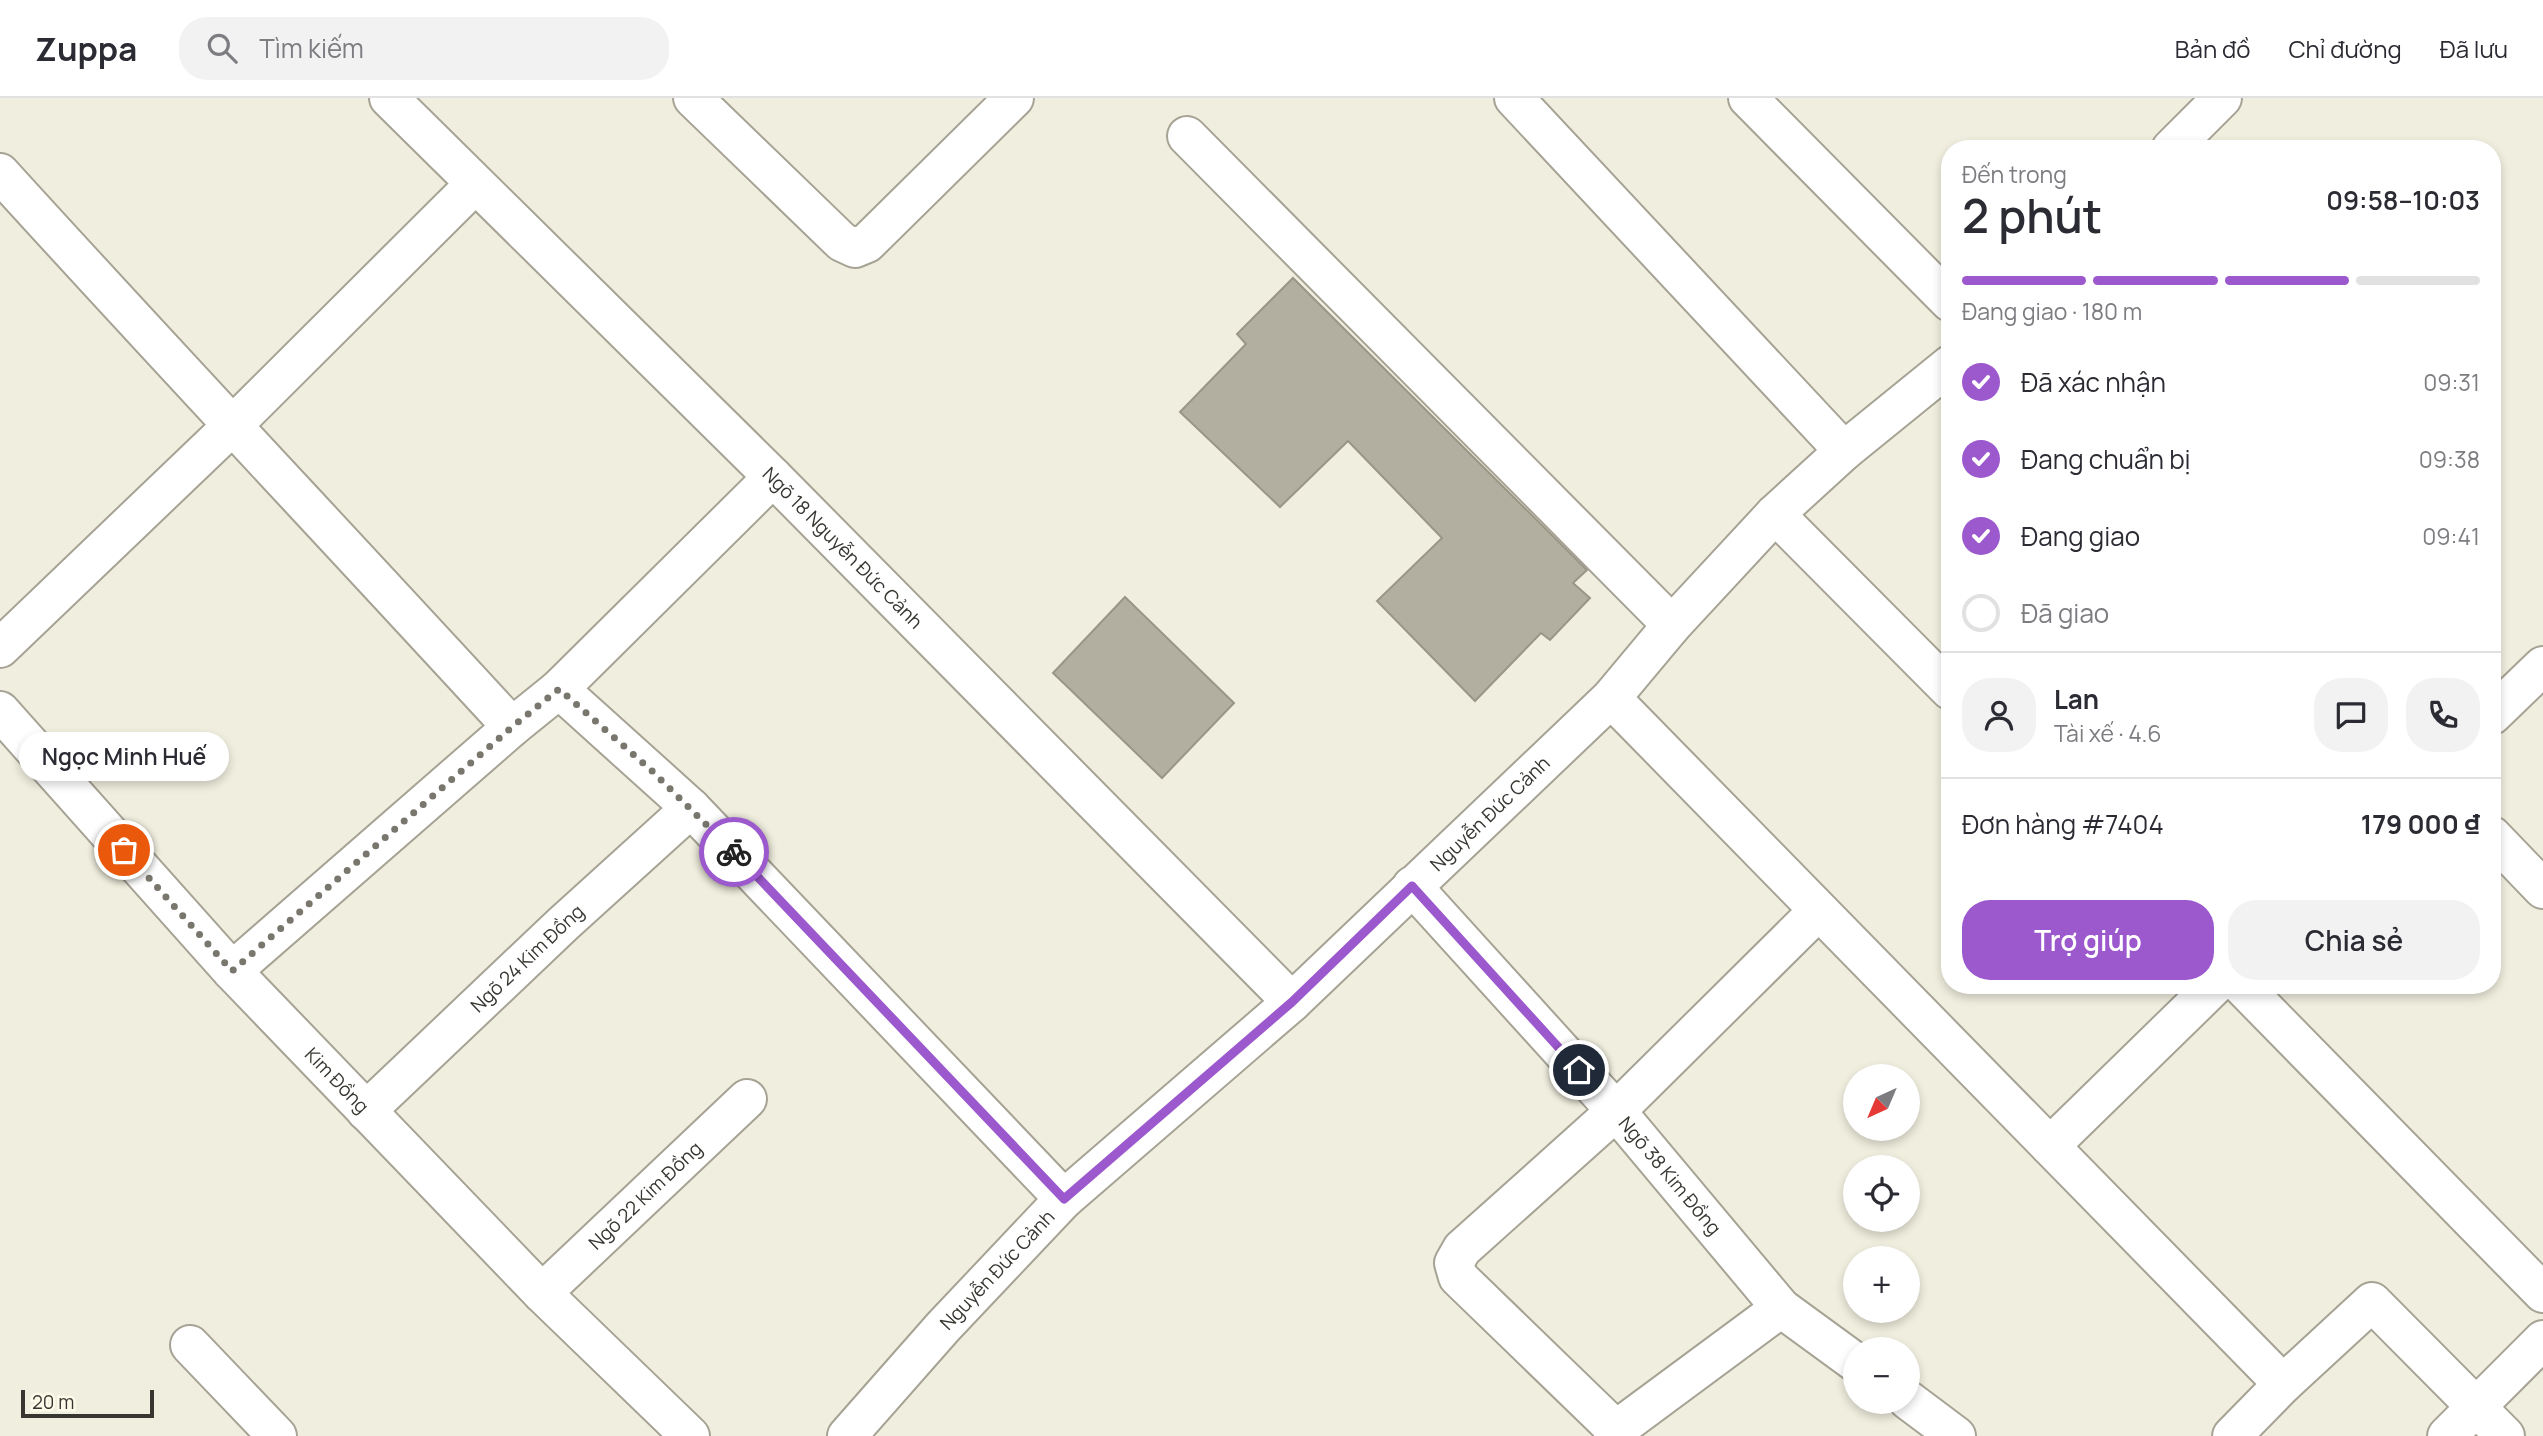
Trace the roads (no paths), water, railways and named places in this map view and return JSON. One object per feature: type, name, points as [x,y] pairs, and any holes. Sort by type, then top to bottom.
[{"type":"street","name":"Ngõ 18 Nguyễn Đức Cảnh","points":[[389,98],[773,477],[1292,1002]]},
{"type":"street","points":[[693,98],[842,242],[855,248],[867,243],[1014,98]]},
{"type":"street","points":[[1514,98],[1844,451]]},
{"type":"street","points":[[1748,98],[1941,293]]},
{"type":"street","points":[[2180,140],[2222,98]]},
{"type":"street","points":[[1187,136],[1672,625]]},
{"type":"street","points":[[0,173],[162,352],[512,727]]},
{"type":"street","points":[[0,648],[233,425],[475,184]]},
{"type":"street","name":"Nguyễn Đức Cảnh","points":[[847,1436],[943,1326],[1064,1199],[1292,1002],[1611,698],[1672,625],[1775,513],[1844,451],[1941,372]]},
{"type":"street","points":[[232,971],[559,689],[773,477]]},
{"type":"street","points":[[1775,513],[1941,681]]},
{"type":"street","points":[[2501,706],[2543,666]]},
{"type":"street","points":[[559,689],[691,808],[1064,1199]]},
{"type":"street","points":[[1611,698],[2283,1384]]},
{"type":"street","name":"Kim Đồng","points":[[0,711],[232,971],[542,1293],[690,1436]]},
{"type":"street","name":"Ngõ 24 Kim Đồng","points":[[366,1111],[563,924],[691,808]]},
{"type":"street","points":[[2501,845],[2543,889]]},
{"type":"street","name":"Ngõ 38 Kim Đồng","points":[[1412,886],[1616,1111],[1781,1308],[1843,1353]]},
{"type":"street","points":[[1781,1308],[1614,1433],[1458,1277],[1454,1263],[1462,1249],[1616,1111],[1818,911]]},
{"type":"street","points":[[2050,1146],[2206,994]]},
{"type":"street","points":[[2250,994],[2543,1293]]},
{"type":"street","name":"Ngõ 22 Kim Đồng","points":[[542,1293],[747,1099]]},
{"type":"street","points":[[2232,1436],[2283,1384],[2372,1302],[2505,1436]]},
{"type":"street","points":[[2447,1436],[2543,1340]]},
{"type":"street","points":[[190,1345],[277,1436]]},
{"type":"street","points":[[1920,1409],[1956,1436]]},
{"type":"place","name":"Ngọc Minh Huế","points":[[124,850]]}]
